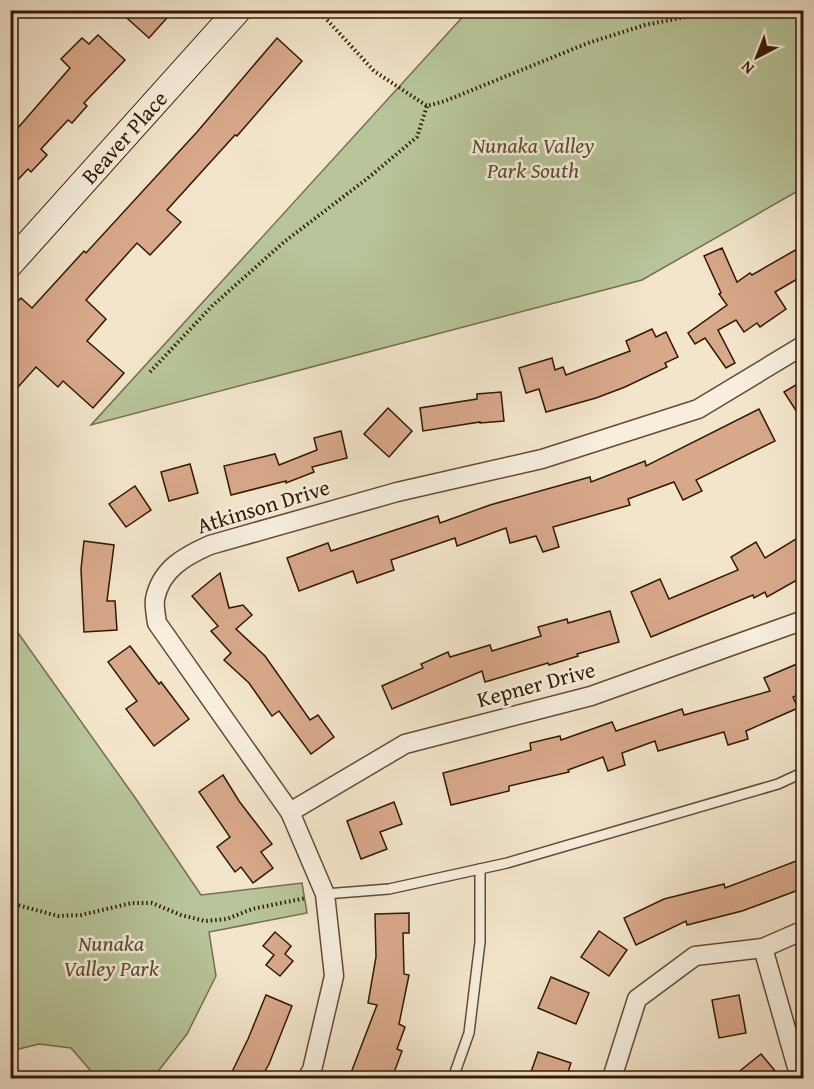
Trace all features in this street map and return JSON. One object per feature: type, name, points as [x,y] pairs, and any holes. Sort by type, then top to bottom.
[{"type":"street","name":"Beaver Place","points":[[10,264],[238,10]]},
{"type":"street","name":"Atkinson Drive","points":[[307,1078],[312,1070],[334,976],[325,894],[290,812],[157,623],[155,600],[166,573],[183,557],[210,545],[386,495],[542,459],[698,409],[804,345]]},
{"type":"street","name":"Kepner Drive","points":[[290,812],[405,744],[591,696],[804,620]]},
{"type":"street","points":[[612,1078],[637,999],[695,956],[763,948],[804,930]]},
{"type":"street","points":[[763,948],[800,1078]]},
{"type":"lane","points":[[325,894],[389,889],[518,860],[778,784],[804,772]]},
{"type":"lane","points":[[453,1078],[469,1033],[480,942],[480,869]]},
{"type":"path","points":[[318,10],[374,71],[427,106],[445,101],[588,43],[645,25],[690,16],[697,10]]},
{"type":"path","points":[[150,372],[212,306],[284,242],[368,178],[417,137],[427,106]]},
{"type":"path","points":[[10,903],[58,916],[81,915],[132,903],[152,903],[181,915],[205,921],[227,919],[252,909],[325,894]]},
{"type":"green space","name":"Nunaka Valley Park South","points":[[468,11],[803,11],[803,188],[642,280],[91,425]]},
{"type":"green space","name":"Nunaka Valley Park","points":[[11,623],[201,895],[302,883],[307,913],[209,932],[216,976],[187,1034],[153,1078],[97,1078],[71,1048],[39,1044],[11,1051]]},
{"type":"building","points":[[118,10],[174,10],[149,38]]},
{"type":"building","points":[[98,35],[125,60],[84,103],[87,106],[72,123],[68,120],[41,149],[47,155],[31,172],[28,169],[10,188],[10,137],[70,68],[61,59],[82,38],[89,44]]},
{"type":"building","points":[[277,38],[302,61],[237,136],[235,135],[167,210],[181,222],[150,255],[137,243],[86,300],[106,319],[87,341],[124,373],[93,408],[63,381],[58,387],[36,367],[10,396],[10,310],[21,298],[32,308],[84,251],[86,253],[197,132]]},
{"type":"building","points":[[804,245],[804,275],[775,292],[786,309],[760,327],[757,323],[744,332],[736,320],[718,330],[735,363],[726,368],[705,338],[695,344],[688,333],[727,305],[719,294],[721,293],[704,256],[722,248],[737,282]]},
{"type":"building","points":[[652,329],[656,337],[666,332],[678,357],[665,363],[667,367],[596,398],[546,412],[539,389],[526,393],[519,368],[552,358],[555,370],[563,367],[566,375],[630,351],[626,341]]},
{"type":"building","points":[[804,380],[804,423],[784,392]]},
{"type":"building","points":[[501,392],[504,421],[480,422],[423,431],[420,408],[477,399],[477,394]]},
{"type":"building","points":[[388,408],[412,431],[389,457],[364,434]]},
{"type":"building","points":[[759,409],[775,441],[696,480],[702,491],[683,500],[674,482],[628,499],[630,505],[553,527],[559,547],[543,552],[536,536],[510,543],[506,528],[457,546],[455,538],[391,560],[394,570],[357,583],[353,571],[299,591],[287,558],[328,543],[331,551],[438,516],[440,523],[490,505],[590,477],[591,482],[645,461],[646,466]]},
{"type":"building","points":[[341,431],[347,458],[312,467],[314,472],[286,483],[286,481],[231,495],[224,466],[275,454],[279,465],[317,450],[314,438]]},
{"type":"building","points":[[190,464],[198,493],[169,501],[161,472]]},
{"type":"building","points":[[135,486],[151,510],[126,527],[109,504]]},
{"type":"building","points":[[804,534],[804,576],[767,597],[765,592],[754,598],[753,595],[651,637],[631,592],[660,579],[669,599],[738,570],[731,557],[756,542],[765,558]]},
{"type":"building","points":[[84,541],[114,545],[107,601],[115,601],[117,630],[84,632],[81,569]]},
{"type":"building","points":[[220,573],[229,608],[243,605],[252,615],[236,629],[265,656],[310,720],[318,715],[334,737],[311,754],[279,711],[272,716],[249,683],[224,660],[231,653],[211,631],[218,626],[192,596]]},
{"type":"building","points":[[610,611],[619,642],[577,654],[578,656],[485,682],[482,671],[392,709],[382,686],[423,668],[421,664],[448,652],[450,657],[490,645],[492,651],[541,636],[538,627],[567,619],[568,623]]},
{"type":"building","points":[[130,646],[189,719],[154,746],[126,709],[137,701],[108,662]]},
{"type":"building","points":[[804,661],[804,692],[793,697],[798,708],[746,731],[748,739],[728,745],[724,732],[658,751],[655,741],[622,753],[625,765],[608,771],[603,757],[568,770],[569,772],[509,786],[509,791],[451,805],[443,773],[531,750],[530,743],[560,736],[561,740],[612,722],[616,731],[682,709],[684,715],[770,691],[764,678]]},
{"type":"building","points":[[223,775],[239,801],[272,844],[261,852],[273,868],[253,883],[241,867],[235,872],[217,847],[230,837],[199,792]]},
{"type":"building","points":[[394,802],[402,824],[380,832],[387,849],[361,859],[347,821]]},
{"type":"building","points":[[804,858],[804,888],[742,911],[687,925],[686,921],[636,945],[624,918],[664,899],[724,884],[725,888]]},
{"type":"building","points":[[409,913],[409,933],[403,933],[404,974],[409,975],[399,1024],[405,1027],[397,1049],[402,1051],[392,1078],[349,1078],[377,1005],[368,1003],[376,957],[375,914]]},
{"type":"building","points":[[599,931],[627,950],[609,976],[581,957]]},
{"type":"building","points":[[275,932],[291,946],[285,954],[293,961],[280,976],[266,965],[274,955],[263,946]]},
{"type":"building","points":[[551,977],[589,993],[576,1024],[538,1008]]},
{"type":"building","points":[[266,995],[292,1006],[269,1064],[261,1078],[229,1078],[248,1039]]},
{"type":"building","points":[[739,995],[746,1033],[719,1038],[712,1000]]},
{"type":"building","points":[[538,1052],[571,1063],[566,1078],[529,1078]]},
{"type":"building","points":[[761,1054],[781,1078],[731,1078]]}]
